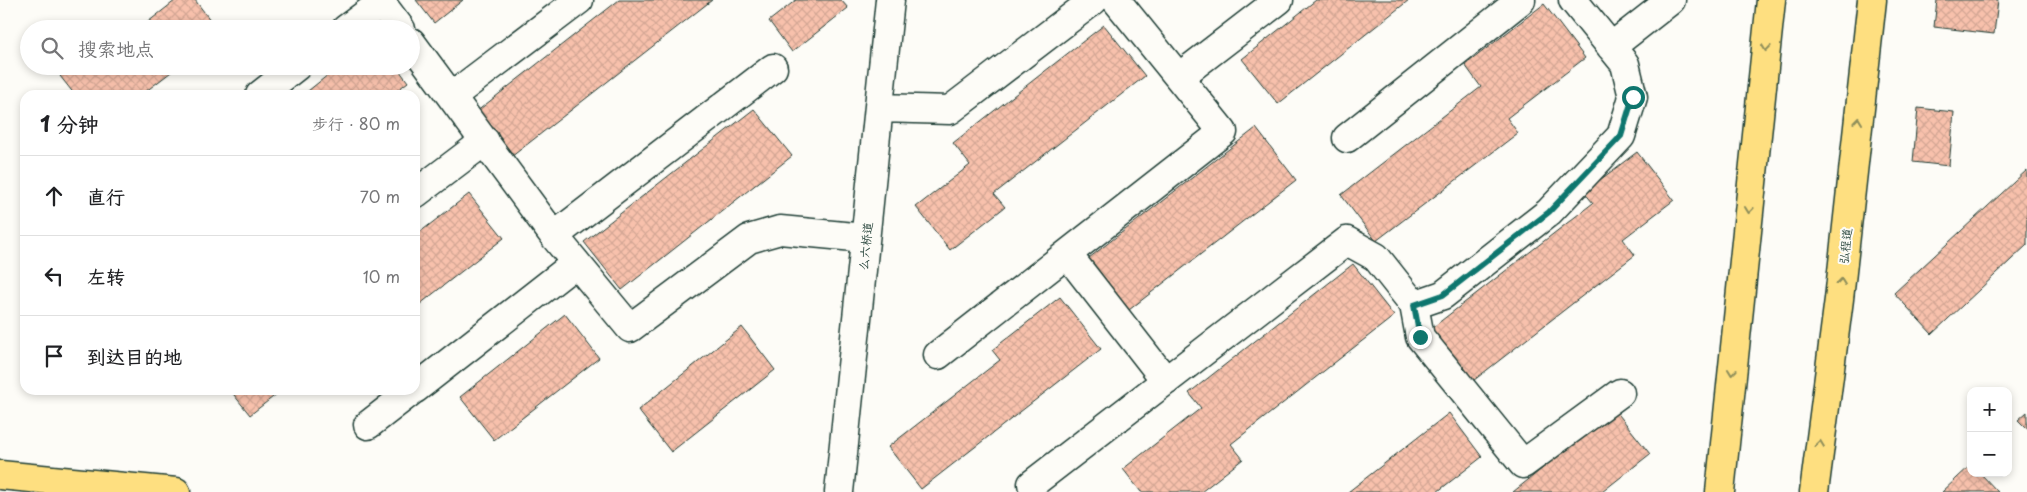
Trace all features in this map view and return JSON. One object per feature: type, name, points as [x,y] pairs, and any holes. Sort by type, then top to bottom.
[{"type":"main road","points":[[1720,492],[1771,0]]},
{"type":"main road","name":"弘程道","points":[[1814,492],[1839,299],[1872,0]]},
{"type":"main road","points":[[0,475],[176,492]]},
{"type":"street","points":[[452,96],[579,0]]},
{"type":"street","name":"么六桥道","points":[[839,492],[890,0]]},
{"type":"street","points":[[879,108],[950,110],[1094,0]]},
{"type":"street","points":[[938,355],[1223,132],[1116,0]]},
{"type":"street","points":[[1178,78],[1279,0]]},
{"type":"street","points":[[1347,138],[1521,0]]},
{"type":"street","points":[[1414,305],[1443,295],[1549,212],[1621,136],[1633,97],[1625,64],[1573,0]]},
{"type":"street","points":[[1611,47],[1671,0]]},
{"type":"street","points":[[357,20],[380,1],[394,20]]},
{"type":"street","points":[[420,54],[554,236],[630,328],[749,239],[780,230],[866,238]]},
{"type":"street","points":[[554,236],[773,68]]},
{"type":"street","points":[[266,90],[286,75]]},
{"type":"street","points":[[420,190],[485,141]]},
{"type":"street","points":[[1032,484],[1347,240],[1376,257],[1414,305],[1420,337],[1523,464],[1620,392]]},
{"type":"street","points":[[1067,254],[1166,381]]},
{"type":"street","points":[[420,384],[576,263]]},
{"type":"street","points":[[368,425],[406,395]]},
{"type":"building","points":[[176,0],[195,0],[210,20],[150,20]]},
{"type":"building","points":[[416,0],[463,0],[434,23]]},
{"type":"building","points":[[619,0],[712,0],[511,157],[476,112]]},
{"type":"building","points":[[796,0],[841,0],[848,8],[792,52],[769,21]]},
{"type":"building","points":[[1316,0],[1409,0],[1278,104],[1242,59]]},
{"type":"building","points":[[1937,0],[1998,0],[1994,34],[1934,27]]},
{"type":"building","points":[[1544,4],[1585,58],[1507,118],[1518,133],[1376,241],[1341,195],[1481,87],[1465,65]]},
{"type":"building","points":[[1104,25],[1145,76],[994,194],[1005,207],[950,250],[916,207],[970,165],[953,143]]},
{"type":"building","points":[[167,75],[148,90],[71,90],[60,76]]},
{"type":"building","points":[[328,75],[403,75],[408,82],[398,90],[309,90]]},
{"type":"building","points":[[1918,108],[1954,112],[1949,166],[1913,162]]},
{"type":"building","points":[[754,109],[792,156],[622,290],[584,242]]},
{"type":"building","points":[[1256,128],[1296,180],[1129,310],[1089,258]]},
{"type":"building","points":[[1637,152],[1674,200],[1623,239],[1635,255],[1469,384],[1428,331],[1593,203],[1584,192]]},
{"type":"building","points":[[2027,170],[2027,245],[1932,334],[1894,293]]},
{"type":"building","points":[[469,194],[504,238],[420,304],[420,232]]},
{"type":"building","points":[[1353,264],[1394,316],[1231,444],[1243,459],[1201,492],[1141,492],[1123,469],[1201,408],[1189,393]]},
{"type":"building","points":[[1060,297],[1101,349],[921,489],[888,447],[1000,360],[992,350]]},
{"type":"building","points":[[565,314],[599,358],[494,440],[460,397]]},
{"type":"building","points":[[742,327],[775,370],[671,452],[638,410]]},
{"type":"building","points":[[234,395],[276,395],[250,415]]},
{"type":"building","points":[[1615,410],[1650,454],[1602,492],[1513,492]]},
{"type":"building","points":[[2027,412],[2027,429],[2018,420]]},
{"type":"building","points":[[1449,413],[1482,457],[1437,492],[1348,492]]},
{"type":"building","points":[[1967,469],[1967,477],[1984,477],[1998,492],[1942,492]]},
{"type":"route","points":[[1420,337],[1414,305],[1443,295],[1549,212],[1621,136],[1633,97]]}]
